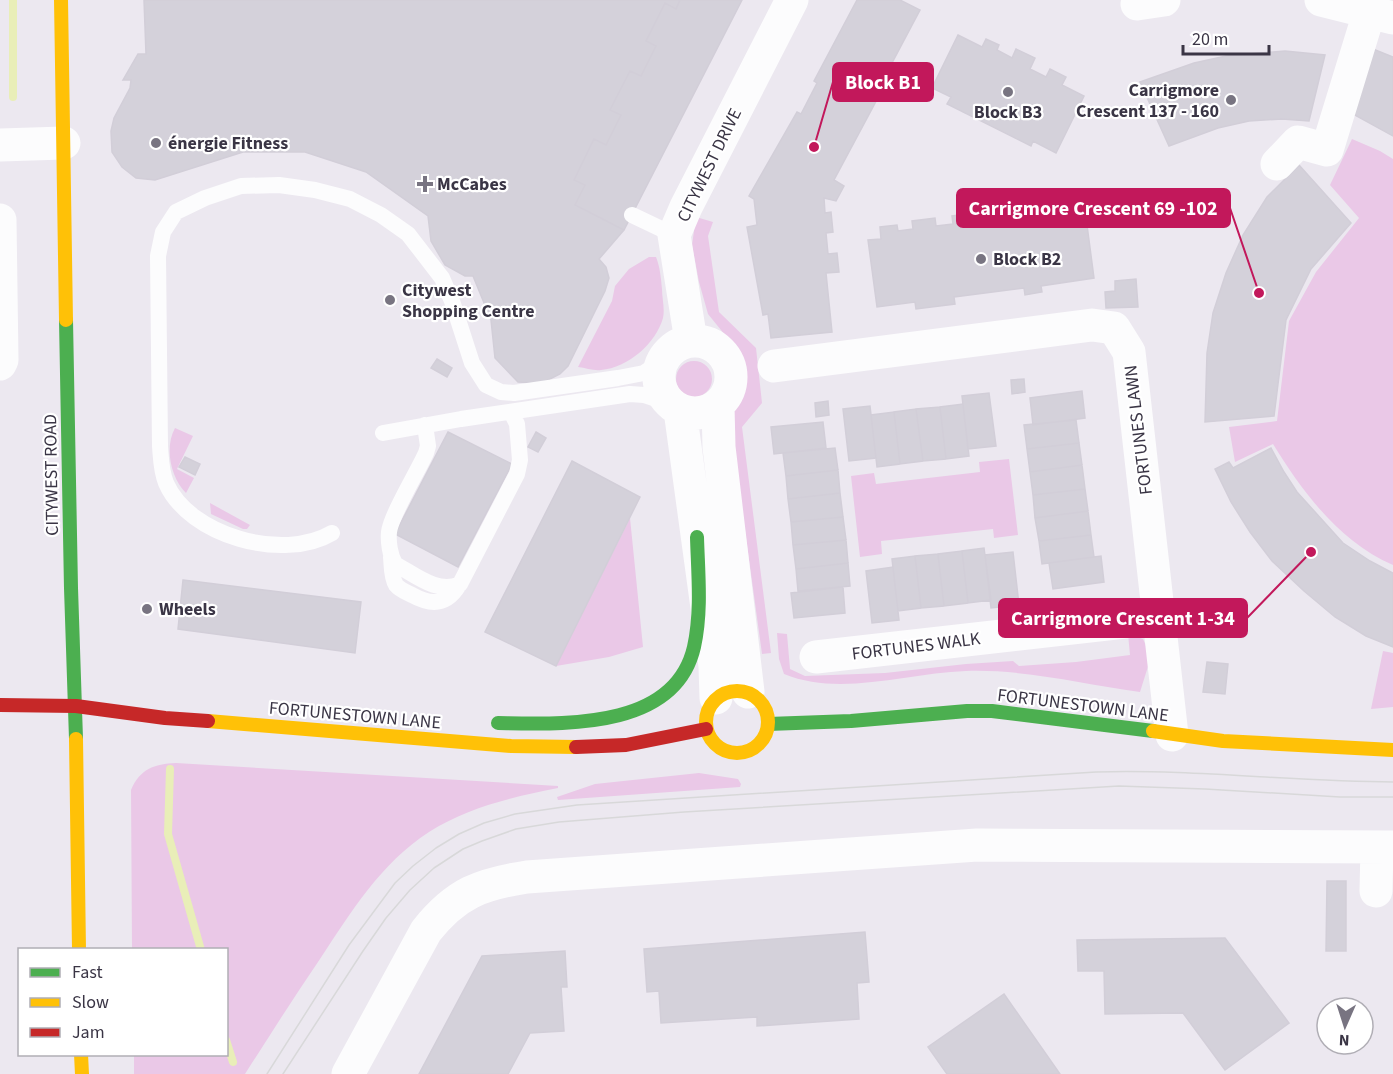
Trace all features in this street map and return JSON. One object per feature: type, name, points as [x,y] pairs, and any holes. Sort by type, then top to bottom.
[{"type":"street","name":"CITYWEST ROAD","points":[[61,0],[70,588],[76,706],[79,948]]},
{"type":"street","name":"CITYWEST DRIVE","points":[[691,341],[675,236],[686,207],[792,0]]},
{"type":"street","points":[[1277,164],[1298,142],[1327,150],[1381,16],[1321,0]]},
{"type":"street","points":[[0,145],[64,143]]},
{"type":"street","points":[[0,220],[2,337],[0,364]]},
{"type":"street","name":"FORTUNES LAWN","points":[[774,366],[1092,325],[1114,328],[1129,352],[1172,735]]},
{"type":"street","points":[[691,341],[714,346],[729,364],[730,387],[725,398],[718,406],[699,413],[689,413],[675,407],[663,395],[659,384],[659,372],[663,361],[670,351],[691,341]]},
{"type":"street","points":[[718,406],[719,447],[748,692]]},
{"type":"street","points":[[675,407],[697,537],[716,698]]},
{"type":"street","points":[[488,723],[557,723],[594,720],[640,708],[671,690],[685,672],[693,651],[697,607],[697,537]]},
{"type":"street","name":"FORTUNES WALK","points":[[816,657],[1160,618]]},
{"type":"street","points":[[731,691],[748,692],[763,705],[767,714],[766,734],[754,749],[734,754],[716,746],[710,738],[706,729],[706,712],[716,698],[731,691]]},
{"type":"street","name":"FORTUNESTOWN LANE","points":[[0,705],[76,706],[165,718],[500,745],[564,747],[626,745],[706,729]]},
{"type":"street","name":"FORTUNESTOWN LANE","points":[[768,724],[993,711],[1223,741],[1393,750]]},
{"type":"street","points":[[350,733],[386,722],[397,723]]},
{"type":"street","points":[[348,1074],[426,931],[440,913],[465,894],[479,887],[501,881],[527,877],[977,844],[1385,847],[1376,891]]},
{"type":"street","points":[[81,1056],[82,1074]]},
{"type":"lane","points":[[332,533],[323,538],[298,543],[253,543],[217,531],[191,515],[167,485],[161,464],[160,446],[158,256],[163,232],[176,212],[205,198],[241,186],[279,185],[315,190],[350,199],[381,215],[408,234],[442,278],[472,363],[486,385],[501,392],[514,393],[618,378],[644,373],[663,361]]},
{"type":"lane","points":[[632,215],[675,236]]},
{"type":"lane","points":[[383,433],[630,394],[644,395],[675,407]]},
{"type":"lane","points":[[425,425],[428,446],[426,453],[391,524],[389,538],[391,557],[395,564],[441,589],[452,588],[460,584],[517,474],[520,460],[517,424],[511,412]]},
{"type":"shaded area","points":[[1352,139],[1393,159],[1393,565],[1356,543],[1324,514],[1310,498],[1273,444],[1235,462],[1229,427],[1277,421],[1289,321],[1316,272],[1359,218],[1330,185]]},
{"type":"shaded area","points":[[696,217],[713,222],[708,236],[719,312],[756,348],[762,403],[742,427],[771,653],[762,654],[730,421],[742,391],[743,362],[708,314],[692,245]]},
{"type":"shaded area","points":[[649,257],[656,257],[664,307],[663,318],[654,336],[640,353],[621,365],[598,370],[578,367],[612,301],[615,286],[629,269]]},
{"type":"shaded area","points":[[694,361],[707,366],[712,379],[707,392],[694,397],[681,392],[676,379],[681,366]]},
{"type":"shaded area","points":[[175,428],[193,436],[177,469],[194,478],[186,493],[176,479],[171,462],[170,444]]},
{"type":"shaded area","points":[[1009,459],[1018,535],[994,538],[993,529],[881,541],[882,554],[860,557],[851,476],[874,473],[876,484],[980,472],[979,462]]},
{"type":"shaded area","points":[[210,503],[250,525],[247,529],[243,529],[211,514]]},
{"type":"shaded area","points":[[630,518],[643,647],[609,657],[556,666]]},
{"type":"shaded area","points":[[777,633],[787,634],[790,669],[805,676],[885,673],[1013,661],[1019,666],[1130,655],[1128,634],[1143,639],[1151,657],[1140,692],[1032,675],[988,671],[944,673],[851,684],[828,684],[805,681],[784,674],[779,659]]},
{"type":"shaded area","points":[[1383,651],[1393,653],[1393,707],[1371,709]]},
{"type":"shaded area","points":[[176,763],[558,786],[558,788],[475,809],[429,832],[396,858],[355,906],[245,1074],[134,1074],[134,1056],[228,1056],[228,948],[132,948],[131,790],[143,772],[161,765]]},
{"type":"shaded area","points":[[699,773],[738,779],[741,784],[740,787],[558,800],[557,797],[595,784]]},
{"type":"building","points":[[144,0],[680,0],[676,9],[665,3],[646,41],[656,46],[641,76],[630,71],[610,110],[621,115],[606,145],[594,139],[574,180],[585,185],[575,205],[624,230],[599,259],[606,267],[609,278],[605,291],[568,366],[560,374],[546,381],[518,382],[495,358],[491,320],[473,276],[465,276],[445,265],[431,241],[428,216],[366,172],[305,152],[243,152],[155,180],[136,178],[122,167],[112,152],[111,131],[114,118],[130,88],[131,80],[123,80],[138,54],[146,54]]},
{"type":"building","points":[[680,0],[742,0],[624,230],[575,205],[585,185],[574,180],[594,139],[606,145],[621,115],[610,110],[630,71],[641,76],[656,46],[646,41],[665,3],[676,9]]},
{"type":"building","points":[[857,0],[900,0],[920,10],[892,63],[901,68],[894,82],[888,79],[834,180],[844,186],[836,201],[824,198],[825,213],[831,212],[833,232],[826,233],[828,254],[837,253],[839,272],[826,273],[832,332],[771,338],[768,314],[763,315],[747,227],[757,225],[754,199],[749,196],[797,112],[801,114],[817,83],[814,81]]},
{"type":"building","name":"Block B3","points":[[958,35],[982,47],[986,39],[999,45],[997,50],[1012,58],[1016,49],[1035,58],[1030,69],[1046,77],[1050,69],[1066,77],[1062,85],[1084,96],[1056,153],[1033,141],[1031,146],[947,104],[951,97],[932,88]]},
{"type":"building","points":[[1373,49],[1393,57],[1393,136],[1351,113]]},
{"type":"building","name":"Carrigmore Crescent 137 - 160","points":[[1285,51],[1325,55],[1309,121],[1282,119],[1249,121],[1218,128],[1169,146],[1140,82],[1194,63],[1226,56]]},
{"type":"building","points":[[1299,165],[1351,223],[1311,269],[1286,320],[1274,416],[1205,422],[1207,353],[1213,313],[1226,273],[1243,235],[1267,197]]},
{"type":"building","name":"Block B2","points":[[1064,204],[1065,213],[1085,210],[1094,278],[1041,286],[1042,292],[1025,295],[1024,288],[954,297],[955,304],[916,309],[915,302],[877,307],[868,240],[881,239],[880,227],[897,225],[898,231],[913,229],[912,221],[935,218],[936,226],[953,224],[952,216],[974,213],[975,221],[1008,217],[1007,210],[1025,208],[1026,215],[1046,213],[1045,206]]},
{"type":"building","points":[[1136,279],[1138,307],[1106,308],[1105,292],[1115,291],[1115,281]]},
{"type":"building","points":[[437,359],[452,368],[447,377],[431,368]]},
{"type":"building","points":[[1024,379],[1025,392],[1012,394],[1011,380]]},
{"type":"building","points":[[1082,391],[1085,418],[1033,425],[1030,398]]},
{"type":"building","points":[[989,393],[996,446],[968,449],[962,396]]},
{"type":"building","points":[[828,401],[829,415],[816,417],[815,403]]},
{"type":"building","points":[[963,404],[969,456],[946,459],[940,407]]},
{"type":"building","points":[[870,406],[876,458],[849,461],[843,409]]},
{"type":"building","points":[[940,407],[946,459],[923,461],[916,409]]},
{"type":"building","points":[[916,409],[923,461],[900,464],[894,412]]},
{"type":"building","points":[[894,412],[900,464],[877,467],[871,415]]},
{"type":"building","points":[[1076,420],[1079,443],[1027,449],[1024,425]]},
{"type":"building","points":[[823,422],[826,448],[774,454],[771,427]]},
{"type":"building","points":[[448,432],[512,464],[458,567],[395,534]]},
{"type":"building","points":[[536,432],[546,438],[538,452],[528,447]]},
{"type":"building","points":[[1079,443],[1082,465],[1030,472],[1027,449]]},
{"type":"building","points":[[835,448],[838,470],[786,476],[783,453]]},
{"type":"building","points":[[1271,448],[1297,492],[1343,543],[1393,573],[1393,647],[1366,636],[1335,617],[1304,591],[1272,561],[1231,502],[1215,469],[1229,462],[1233,468]]},
{"type":"building","points":[[185,457],[200,464],[195,475],[179,467]]},
{"type":"building","points":[[572,461],[640,497],[556,666],[485,632]]},
{"type":"building","points":[[1082,465],[1085,489],[1033,495],[1030,472]]},
{"type":"building","points":[[838,470],[840,493],[788,499],[786,476]]},
{"type":"building","points":[[1085,489],[1088,511],[1035,518],[1033,495]]},
{"type":"building","points":[[840,493],[843,517],[791,522],[788,499]]},
{"type":"building","points":[[1088,511],[1091,535],[1039,541],[1035,518]]},
{"type":"building","points":[[843,517],[846,540],[793,545],[791,522]]},
{"type":"building","points":[[1091,535],[1094,557],[1042,564],[1039,541]]},
{"type":"building","points":[[846,540],[848,563],[796,569],[793,545]]},
{"type":"building","points":[[984,548],[991,600],[968,603],[962,551]]},
{"type":"building","points":[[962,551],[968,603],[944,606],[938,554]]},
{"type":"building","points":[[1013,552],[1019,605],[991,608],[985,555]]},
{"type":"building","points":[[938,554],[944,606],[921,608],[915,556]]},
{"type":"building","points":[[915,556],[921,608],[898,611],[892,559]]},
{"type":"building","points":[[1101,556],[1104,582],[1053,589],[1049,563]]},
{"type":"building","points":[[848,563],[850,586],[798,591],[796,569]]},
{"type":"building","points":[[893,567],[899,620],[872,623],[866,571]]},
{"type":"building","points":[[183,580],[361,602],[355,653],[178,629]]},
{"type":"building","points":[[843,587],[845,613],[794,618],[791,593]]},
{"type":"building","points":[[1207,662],[1228,664],[1225,694],[1203,692]]},
{"type":"building","points":[[1327,881],[1346,881],[1346,951],[1326,951]]},
{"type":"building","points":[[865,932],[869,982],[857,983],[859,1019],[757,1026],[757,1017],[661,1023],[659,991],[647,992],[644,949]]},
{"type":"building","points":[[1225,938],[1289,1023],[1225,1070],[1183,1013],[1105,1014],[1104,971],[1078,971],[1077,940]]},
{"type":"building","points":[[565,951],[567,987],[561,987],[564,1031],[530,1033],[508,1074],[419,1074],[482,956]]},
{"type":"building","points":[[1004,994],[1060,1074],[947,1074],[928,1047]]},
{"type":"waterway","points":[[13,0],[13,97]]},
{"type":"waterway","points":[[170,769],[168,834],[200,948]]},
{"type":"waterway","points":[[228,1046],[233,1062]]},
{"type":"tram line","points":[[267,1074],[349,945],[395,883],[436,848],[459,834],[484,823],[515,814],[577,805],[1096,772],[1170,772],[1393,782]]},
{"type":"tram line","points":[[283,1074],[363,951],[386,918],[410,890],[434,868],[463,849],[516,829],[559,822],[684,812],[1119,786],[1340,797],[1393,797]]},
{"type":"traffic: fast","points":[[66,320],[76,739]]},
{"type":"traffic: fast","points":[[498,723],[554,723],[614,716],[641,708],[665,694],[683,674],[694,647],[699,606],[697,537]]},
{"type":"traffic: fast","points":[[768,724],[851,721],[992,711],[1153,731]]},
{"type":"traffic: slow","points":[[61,0],[66,320]]},
{"type":"traffic: slow","points":[[731,691],[743,691],[759,700],[766,710],[768,722],[766,734],[759,744],[743,753],[731,753],[720,748],[711,739],[706,728],[706,716],[711,705],[720,696],[731,691]]},
{"type":"traffic: slow","points":[[208,721],[511,746],[576,747]]},
{"type":"traffic: slow","points":[[1153,731],[1223,741],[1393,750]]},
{"type":"traffic: slow","points":[[76,739],[79,948]]},
{"type":"traffic: slow","points":[[81,1056],[82,1074]]},
{"type":"traffic: jam","points":[[0,705],[76,706],[165,718],[208,721]]},
{"type":"traffic: jam","points":[[576,747],[626,745],[706,729]]},
{"type":"place","name":"Block B3","points":[[1008,92]]},
{"type":"place","name":"Carrigmore Crescent 137 - 160","points":[[1231,100]]},
{"type":"place","name":"énergie Fitness","points":[[156,143]]},
{"type":"place","name":"Block B1","points":[[814,147]]},
{"type":"place","name":"McCabes","points":[[425,184]]},
{"type":"place","name":"Block B2","points":[[981,259]]},
{"type":"place","name":"Carrigmore Crescent 69 -102","points":[[1259,293]]},
{"type":"place","name":"Citywest Shopping Centre","points":[[390,300]]},
{"type":"place","name":"Carrigmore Crescent 1-34","points":[[1311,552]]},
{"type":"place","name":"Wheels","points":[[147,609]]}]
